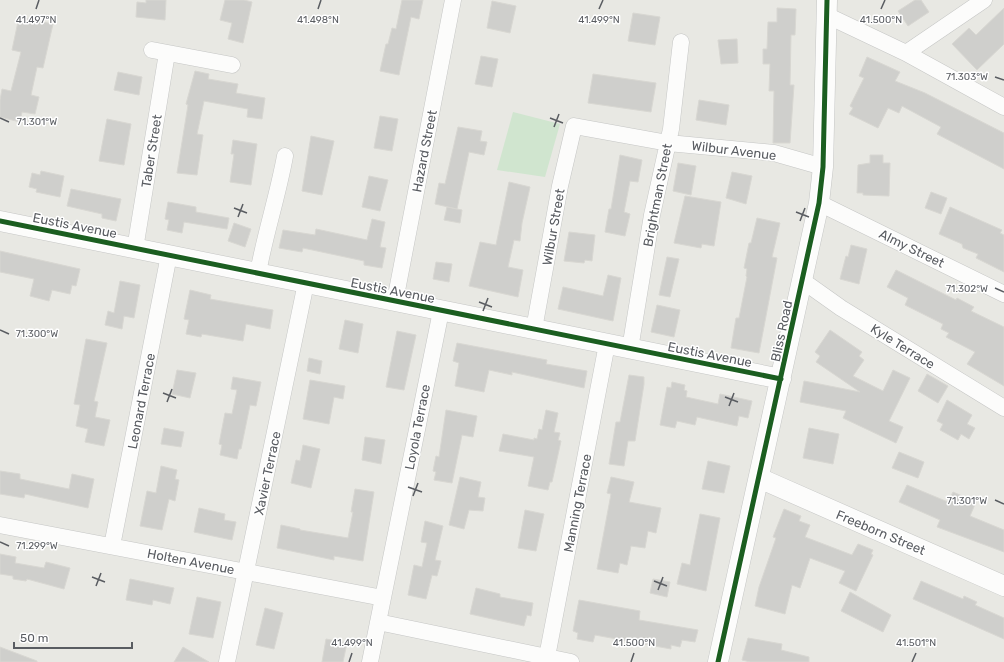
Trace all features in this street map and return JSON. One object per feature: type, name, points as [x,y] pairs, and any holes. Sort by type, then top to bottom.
[{"type":"street","name":"Hazard Street","points":[[395,301],[453,0]]},
{"type":"street","points":[[906,53],[984,0]]},
{"type":"street","points":[[827,7],[1004,107]]},
{"type":"street","name":"Bliss Road","points":[[718,662],[819,203],[823,167],[827,7]]},
{"type":"street","name":"Brightman Street","points":[[630,349],[652,215],[671,129],[681,42]]},
{"type":"street","name":"Taber Street","points":[[135,249],[160,51],[232,65]]},
{"type":"street","name":"Wilbur Avenue","points":[[574,126],[668,143],[774,153],[823,167]]},
{"type":"street","name":"Wilbur Street","points":[[534,330],[560,186],[574,126]]},
{"type":"street","points":[[258,273],[270,218],[282,175],[285,156]]},
{"type":"street","name":"Almy Street","points":[[819,203],[1004,294]]},
{"type":"street","name":"Eustis Avenue","points":[[0,221],[781,379]]},
{"type":"street","name":"Leonard Terrace","points":[[112,546],[169,256]]},
{"type":"street","name":"Kyle Terrace","points":[[803,281],[840,308],[1004,408]]},
{"type":"street","name":"Xavier Terrace","points":[[227,662],[306,283]]},
{"type":"street","name":"Loyola Terrace","points":[[370,662],[441,311]]},
{"type":"street","name":"Manning Terrace","points":[[546,659],[608,344]]},
{"type":"street","name":"Freeborn Street","points":[[758,478],[1004,586]]},
{"type":"street","name":"Holten Avenue","points":[[0,525],[383,598]]},
{"type":"street","points":[[378,622],[546,659],[571,662]]},
{"type":"green space","points":[[513,112],[560,124],[545,177],[497,170]]},
{"type":"building","points":[[146,0],[166,0],[165,20],[136,17],[137,2],[146,3]]},
{"type":"building","points":[[225,0],[244,0],[252,2],[243,43],[228,39],[232,23],[220,20]]},
{"type":"building","points":[[402,0],[423,0],[419,19],[411,17],[399,75],[380,71],[386,44],[388,44],[392,28],[396,29]]},
{"type":"building","points":[[915,0],[921,0],[929,12],[908,26],[898,11]]},
{"type":"building","points":[[492,1],[516,6],[510,33],[487,28]]},
{"type":"building","points":[[777,8],[796,9],[795,35],[791,35],[790,85],[794,85],[790,143],[773,143],[774,91],[769,91],[770,64],[763,64],[763,49],[767,49],[768,22],[777,22]]},
{"type":"building","points":[[1004,8],[1004,44],[977,70],[952,44],[969,28],[976,35]]},
{"type":"building","points":[[633,13],[660,17],[655,45],[628,41]]},
{"type":"building","points":[[19,17],[53,24],[43,68],[37,67],[31,95],[39,97],[35,114],[22,112],[20,122],[0,117],[0,100],[2,89],[11,91],[21,52],[12,50]]},
{"type":"building","points":[[737,39],[738,63],[721,64],[718,40]]},
{"type":"building","points":[[481,56],[498,59],[492,87],[475,84]]},
{"type":"building","points":[[867,57],[900,72],[895,81],[925,93],[1004,133],[1004,169],[937,134],[941,127],[902,106],[899,113],[888,108],[878,128],[849,114],[853,108],[850,106],[864,78],[859,76]]},
{"type":"building","points":[[195,71],[209,74],[208,79],[238,84],[236,93],[265,98],[262,119],[247,117],[248,109],[204,101],[197,134],[203,135],[197,175],[177,173],[188,105],[186,104]]},
{"type":"building","points":[[118,72],[142,77],[139,95],[114,90]]},
{"type":"building","points":[[593,74],[656,83],[651,112],[588,103]]},
{"type":"building","points":[[699,100],[729,105],[726,125],[696,120]]},
{"type":"building","points":[[380,116],[398,119],[392,151],[374,148]]},
{"type":"building","points":[[107,119],[131,124],[124,165],[99,161]]},
{"type":"building","points":[[458,127],[482,131],[480,141],[487,142],[484,155],[469,152],[457,209],[435,204],[439,183],[445,184]]},
{"type":"building","points":[[311,136],[334,141],[322,195],[302,191]]},
{"type":"building","points":[[233,140],[257,144],[251,185],[230,182],[234,154],[231,154]]},
{"type":"building","points":[[620,155],[642,160],[638,182],[630,181],[624,212],[630,214],[625,236],[605,232],[609,209],[611,209]]},
{"type":"building","points":[[870,155],[883,155],[883,163],[890,163],[889,196],[863,195],[863,193],[857,193],[858,165],[870,163]]},
{"type":"building","points":[[678,163],[696,166],[691,195],[673,191]]},
{"type":"building","points":[[41,171],[64,176],[60,197],[36,192],[37,189],[29,187],[32,173],[40,175]]},
{"type":"building","points":[[732,172],[752,176],[746,204],[726,198]]},
{"type":"building","points":[[369,176],[388,180],[380,211],[362,207]]},
{"type":"building","points":[[509,182],[530,187],[522,223],[520,241],[514,240],[508,267],[523,270],[518,297],[469,286],[480,242],[496,245]]},
{"type":"building","points":[[71,189],[121,199],[116,221],[102,218],[102,214],[67,206]]},
{"type":"building","points":[[931,192],[947,198],[941,214],[925,208]]},
{"type":"building","points":[[685,196],[721,202],[714,246],[702,244],[701,248],[674,243]]},
{"type":"building","points":[[168,202],[196,207],[196,212],[229,218],[227,229],[184,222],[182,233],[167,230],[169,220],[165,219]]},
{"type":"building","points":[[447,207],[462,210],[460,223],[444,220]]},
{"type":"building","points":[[950,207],[1002,230],[1000,233],[1004,235],[1004,272],[976,258],[978,254],[963,248],[962,244],[939,234]]},
{"type":"building","points":[[757,218],[780,223],[772,257],[777,258],[759,353],[731,348],[736,318],[739,318],[747,277],[747,269],[744,268],[749,243],[751,243]]},
{"type":"building","points":[[372,219],[385,222],[380,247],[386,248],[382,268],[364,265],[364,261],[303,248],[302,252],[279,248],[283,230],[315,235],[316,229],[367,240]]},
{"type":"building","points":[[234,223],[251,229],[245,247],[228,241]]},
{"type":"building","points":[[569,232],[595,235],[592,261],[585,260],[584,263],[564,261]]},
{"type":"building","points":[[851,245],[867,249],[859,284],[840,279],[846,256],[848,257]]},
{"type":"building","points":[[0,251],[80,269],[76,286],[72,285],[70,294],[52,290],[49,301],[30,296],[34,279],[0,272]]},
{"type":"building","points":[[667,257],[679,259],[670,297],[659,295]]},
{"type":"building","points":[[436,262],[452,264],[449,282],[433,279]]},
{"type":"building","points":[[896,270],[956,300],[957,298],[974,307],[971,311],[1004,327],[1004,386],[967,364],[975,352],[946,337],[949,333],[941,329],[943,324],[905,305],[908,298],[887,287]]},
{"type":"building","points":[[608,275],[621,278],[613,321],[558,309],[563,287],[603,296]]},
{"type":"building","points":[[120,281],[140,285],[134,318],[124,316],[122,329],[105,325],[108,311],[114,313]]},
{"type":"building","points":[[190,290],[211,295],[210,299],[273,310],[270,329],[246,324],[243,341],[202,334],[201,337],[186,334],[189,320],[184,319]]},
{"type":"building","points":[[657,305],[680,310],[674,337],[651,332]]},
{"type":"building","points":[[345,320],[363,324],[358,353],[339,349]]},
{"type":"building","points":[[830,330],[862,352],[859,356],[864,360],[853,376],[883,391],[893,370],[910,378],[889,421],[903,427],[896,443],[843,418],[846,411],[800,402],[804,381],[860,392],[816,362],[820,356],[815,352]]},
{"type":"building","points":[[397,331],[416,335],[404,390],[386,387]]},
{"type":"building","points":[[86,339],[107,343],[94,401],[98,402],[95,417],[110,420],[104,446],[85,442],[88,429],[76,426],[80,405],[74,404]]},
{"type":"building","points":[[457,343],[547,360],[546,364],[587,371],[584,388],[512,372],[512,375],[489,370],[484,392],[455,386],[459,363],[453,361]]},
{"type":"building","points":[[309,358],[322,361],[320,374],[307,371]]},
{"type":"building","points":[[177,370],[196,373],[190,398],[172,394]]},
{"type":"building","points":[[927,374],[948,386],[938,403],[918,391]]},
{"type":"building","points":[[629,375],[644,377],[635,441],[628,441],[624,466],[609,464],[616,422],[620,422]]},
{"type":"building","points":[[233,377],[261,382],[256,406],[250,405],[241,449],[239,449],[237,459],[220,455],[222,445],[219,444],[225,413],[232,414],[237,390],[231,389]]},
{"type":"building","points":[[310,380],[345,386],[343,399],[334,397],[329,424],[303,419]]},
{"type":"building","points":[[672,382],[685,385],[684,390],[687,391],[686,397],[718,404],[720,394],[752,401],[748,418],[739,416],[737,426],[697,417],[695,425],[677,421],[675,428],[660,425],[667,387],[671,388]]},
{"type":"building","points":[[947,400],[972,415],[967,424],[975,428],[969,439],[961,434],[958,440],[940,430],[943,424],[937,421]]},
{"type":"building","points":[[446,410],[477,416],[473,437],[462,435],[452,483],[434,480],[436,472],[433,471],[436,456],[439,457]]},
{"type":"building","points":[[546,410],[558,413],[554,432],[560,433],[558,440],[561,441],[552,482],[550,482],[548,490],[528,486],[534,457],[499,451],[503,434],[534,440],[534,438],[537,439],[539,429],[542,430]]},
{"type":"building","points":[[164,428],[184,432],[181,447],[161,444]]},
{"type":"building","points":[[809,428],[839,434],[833,464],[803,458]]},
{"type":"building","points":[[365,437],[385,440],[381,464],[362,460]]},
{"type":"building","points":[[303,445],[320,449],[311,488],[291,483],[296,460],[300,461]]},
{"type":"building","points":[[899,452],[924,462],[918,478],[892,468]]},
{"type":"building","points":[[708,461],[730,466],[724,493],[702,489]]},
{"type":"building","points":[[161,466],[177,470],[175,479],[179,480],[175,501],[169,499],[162,530],[140,526],[147,491],[156,493]]},
{"type":"building","points":[[0,471],[20,474],[20,479],[69,489],[72,474],[94,479],[88,508],[25,494],[24,498],[0,494]]},
{"type":"building","points":[[460,477],[481,482],[478,497],[485,498],[483,511],[469,510],[464,529],[449,525]]},
{"type":"building","points":[[611,477],[634,482],[629,502],[661,508],[656,533],[648,531],[645,548],[631,546],[627,565],[620,563],[618,573],[597,569],[611,494],[607,493]]},
{"type":"building","points":[[907,485],[948,502],[953,492],[976,502],[970,516],[1004,530],[1004,552],[937,527],[940,520],[899,502]]},
{"type":"building","points":[[355,489],[374,492],[363,561],[334,556],[334,560],[277,548],[281,525],[300,530],[348,538],[353,512],[351,512]]},
{"type":"building","points":[[199,508],[225,514],[224,520],[236,522],[232,540],[194,532]]},
{"type":"building","points":[[784,509],[801,516],[799,521],[810,525],[805,537],[852,555],[858,544],[873,550],[871,554],[873,555],[856,591],[839,583],[845,571],[810,558],[800,588],[792,585],[785,614],[755,606],[759,587],[776,538],[773,537]]},
{"type":"building","points":[[525,510],[544,514],[536,551],[518,548]]},
{"type":"building","points":[[700,514],[720,518],[706,591],[677,584],[682,563],[690,565]]},
{"type":"building","points":[[425,521],[443,526],[435,560],[441,561],[437,576],[432,575],[426,599],[408,595],[414,565],[422,567],[427,543],[421,542]]},
{"type":"building","points":[[0,554],[16,557],[15,563],[44,568],[46,562],[70,568],[64,589],[27,579],[26,581],[13,579],[13,576],[0,574]]},
{"type":"building","points":[[130,579],[174,588],[170,604],[153,600],[152,605],[126,600]]},
{"type":"building","points":[[653,579],[670,582],[667,597],[650,593]]},
{"type":"building","points":[[921,581],[963,599],[964,596],[977,602],[975,605],[1004,618],[1004,639],[913,599]]},
{"type":"building","points":[[476,588],[500,594],[500,597],[533,603],[531,616],[527,615],[524,626],[470,614]]},
{"type":"building","points":[[850,592],[891,615],[883,632],[841,611]]},
{"type":"building","points":[[197,597],[221,602],[213,638],[189,634]]},
{"type":"building","points":[[579,600],[640,611],[639,620],[698,630],[695,642],[682,640],[680,647],[671,645],[671,649],[595,635],[593,642],[577,639],[578,633],[573,631]]},
{"type":"building","points":[[265,608],[283,613],[274,649],[256,645]]},
{"type":"building","points":[[748,638],[782,644],[781,650],[809,657],[809,662],[750,662],[742,660]]},
{"type":"building","points":[[326,639],[347,643],[343,662],[322,662]]},
{"type":"building","points":[[0,647],[37,661],[37,662],[0,662]]},
{"type":"building","points":[[183,647],[209,662],[174,662]]},
{"type":"cycle path","points":[[718,662],[819,203],[823,167],[827,0]]},
{"type":"cycle path","points":[[0,221],[781,379]]}]
